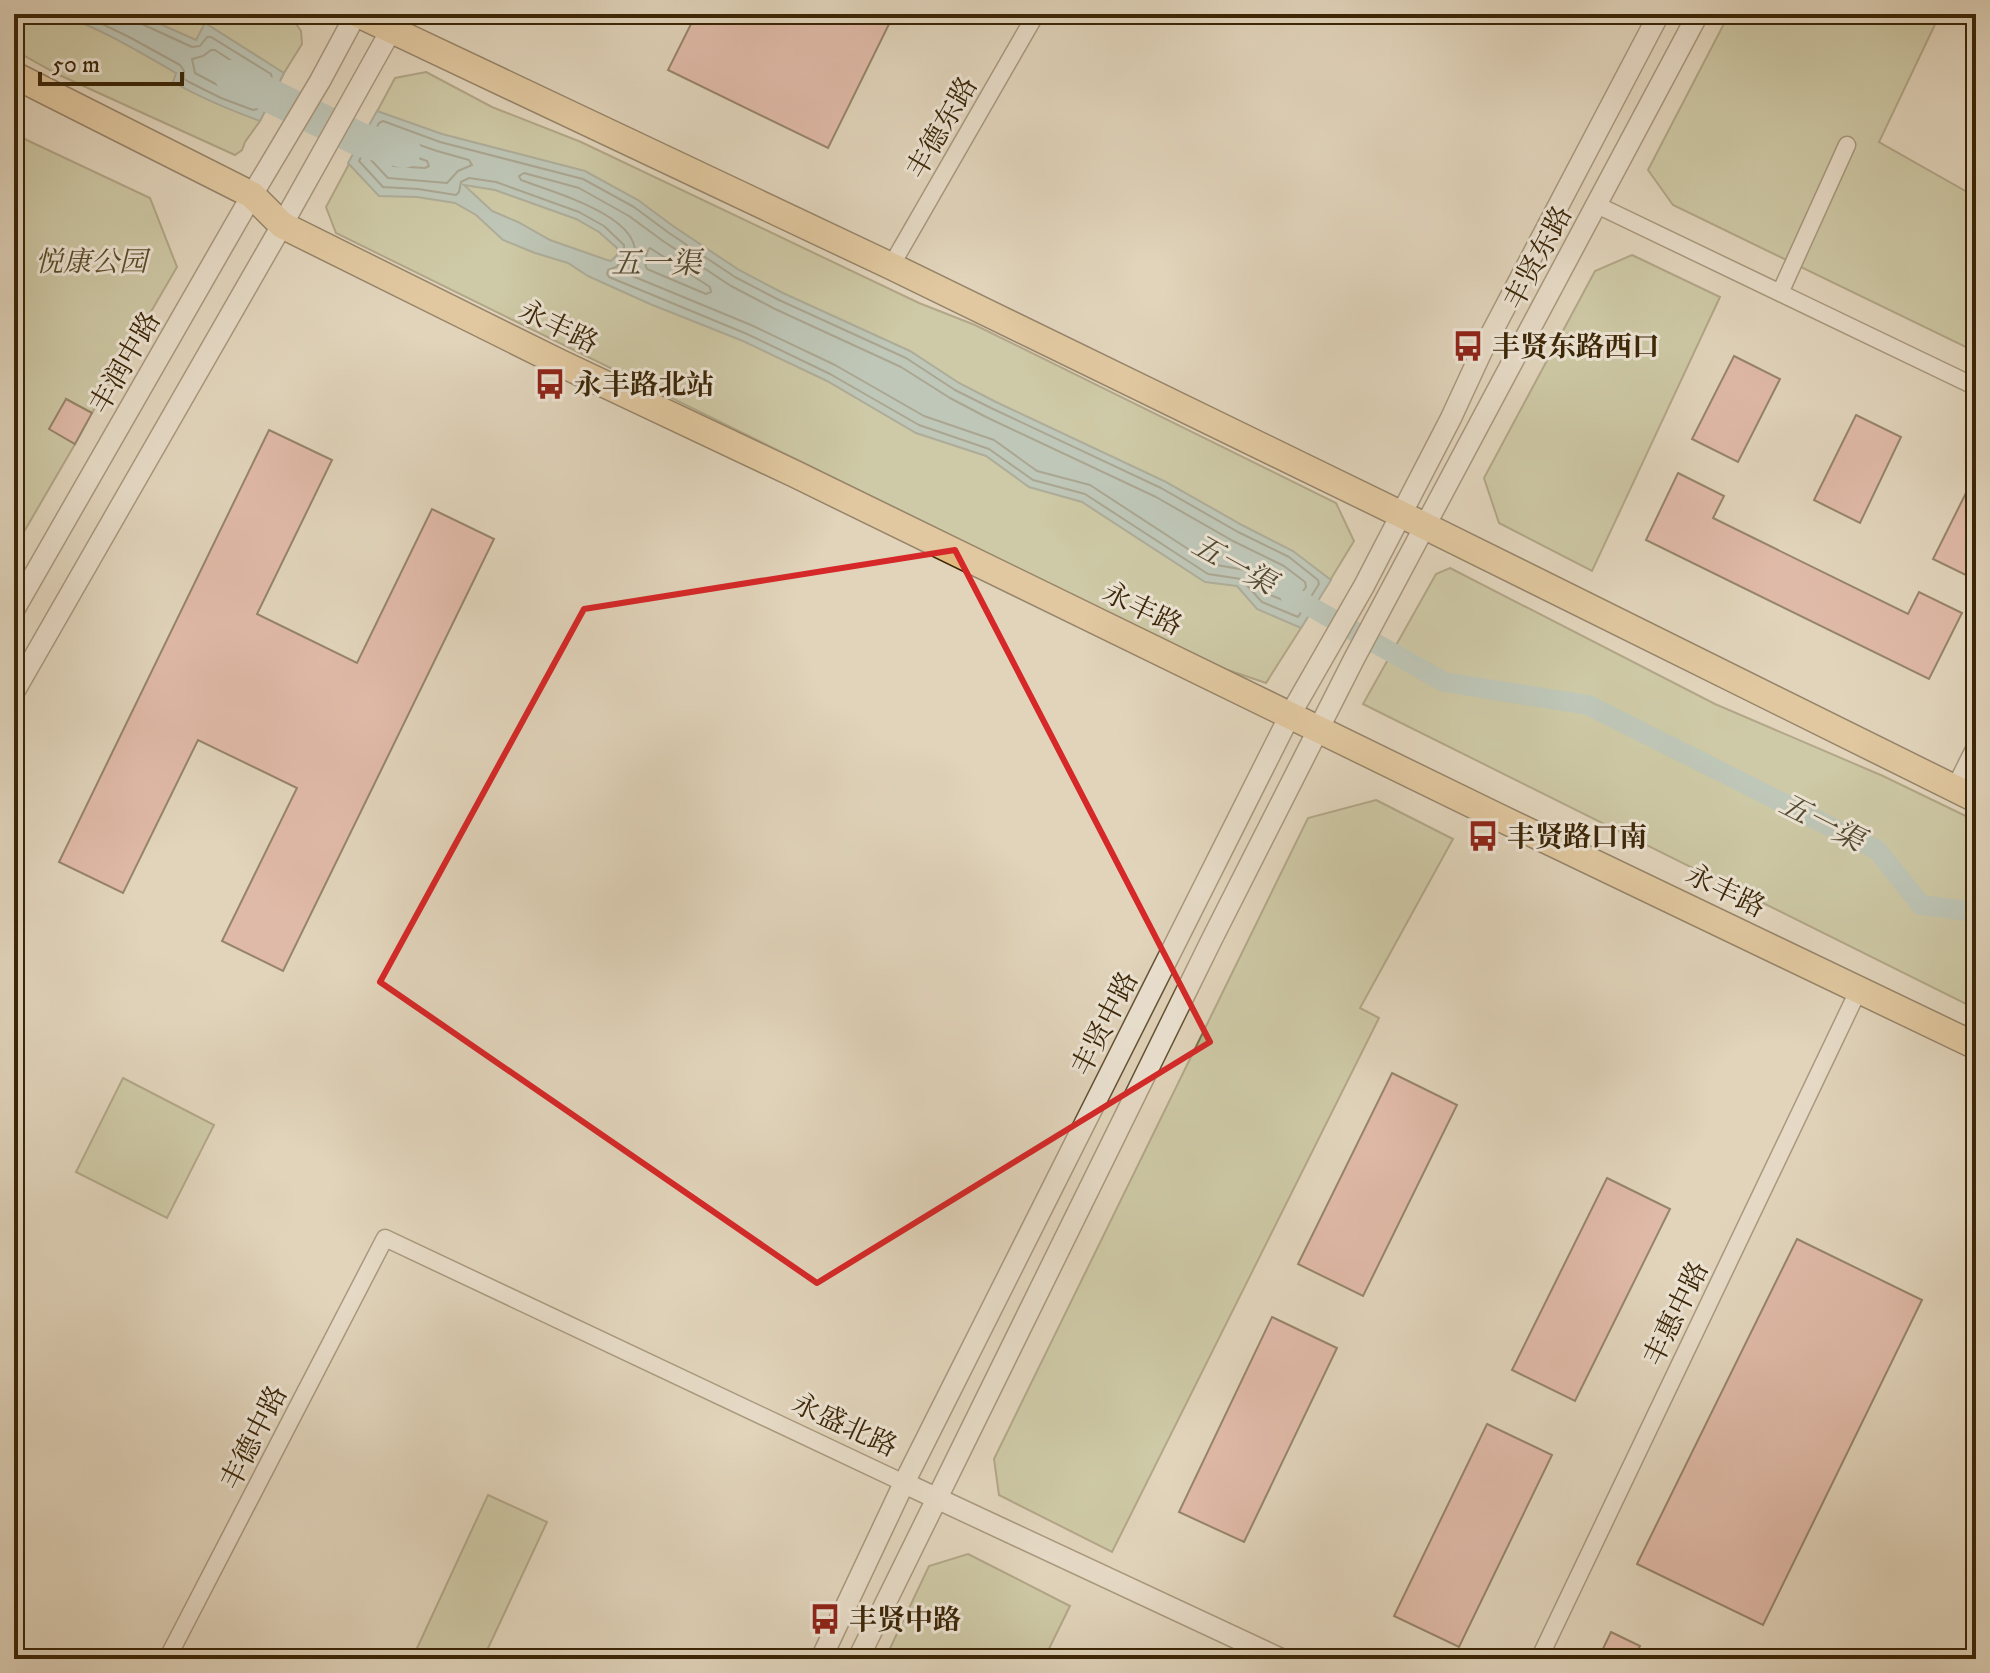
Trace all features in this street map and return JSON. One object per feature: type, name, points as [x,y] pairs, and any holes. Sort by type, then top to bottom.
[{"type":"main road","points":[[357,14],[395,21],[1965,794]]},
{"type":"main road","points":[[14,75],[252,195]]},
{"type":"main road","name":"永丰路","points":[[252,195],[282,225],[560,363],[1976,1046]]},
{"type":"street","name":"丰润中路","points":[[14,610],[357,14]]},
{"type":"street","name":"丰德东路","points":[[891,266],[1036,14]]},
{"type":"street","name":"丰贤东路","points":[[1413,520],[1451,418],[1481,353],[1659,14]]},
{"type":"street","name":"丰贤东路","points":[[1413,520],[1597,205],[1698,14]]},
{"type":"street","points":[[14,692],[282,225],[395,21]]},
{"type":"street","points":[[1780,293],[1847,145]]},
{"type":"street","points":[[1597,205],[1976,387]]},
{"type":"street","name":"丰贤中路","points":[[821,1659],[904,1483],[1290,715],[1364,586],[1413,520]]},
{"type":"street","name":"丰贤中路","points":[[858,1659],[1204,954],[1388,595],[1413,520]]},
{"type":"street","points":[[1965,794],[1976,745]]},
{"type":"street","name":"丰惠中路","points":[[1539,1659],[1859,989]]},
{"type":"street","name":"永盛北路","points":[[385,1238],[1281,1659]]},
{"type":"street","name":"丰德中路","points":[[167,1659],[385,1238]]},
{"type":"highlighted area","points":[[955,550],[1210,1042],[817,1283],[380,982],[584,609]]},
{"type":"green space","points":[[14,14],[282,14],[292,18],[301,31],[302,44],[260,121],[242,150],[235,155],[57,74],[14,50]]},
{"type":"green space","points":[[1729,14],[1940,14],[1879,142],[1976,197],[1976,352],[1673,205],[1648,170]]},
{"type":"green space","points":[[426,72],[492,107],[581,142],[919,303],[975,325],[1336,503],[1354,541],[1266,683],[1219,667],[336,233],[326,207],[395,78]]},
{"type":"green space","name":"悦康公园","points":[[14,134],[150,198],[177,267],[92,413],[66,399],[75,444],[14,549]]},
{"type":"green space","points":[[1632,255],[1720,297],[1592,571],[1499,523],[1484,478],[1595,271]]},
{"type":"green space","points":[[1450,568],[1715,704],[1883,776],[1976,821],[1976,1009],[1363,704],[1436,574]]},
{"type":"green space","points":[[1376,800],[1453,839],[1360,1008],[1379,1018],[1112,1552],[999,1495],[994,1459],[1308,818]]},
{"type":"green space","points":[[123,1078],[214,1125],[167,1218],[76,1172]]},
{"type":"green space","points":[[488,1495],[547,1522],[483,1659],[412,1659]]},
{"type":"green space","points":[[968,1554],[1070,1606],[1044,1659],[885,1659],[929,1566]]},
{"type":"water","points":[[57,14],[138,14],[196,40],[205,23],[284,73],[260,121],[184,88],[173,82],[176,73],[103,33]]},
{"type":"water","name":"五一渠","points":[[377,111],[442,134],[585,171],[638,200],[739,270],[910,351],[959,383],[994,401],[1164,481],[1293,551],[1331,580],[1301,628],[1257,609],[1237,586],[1205,582],[1082,502],[1029,487],[986,456],[916,433],[827,381],[743,341],[650,304],[588,276],[568,263],[503,240],[476,215],[455,203],[417,197],[379,196],[348,163]],"holes":[[[464,185],[495,190],[576,219],[599,232],[617,248],[617,255],[611,261],[550,240],[492,211]]]},
{"type":"building","points":[[696,14],[894,14],[828,148],[668,70]]},
{"type":"building","points":[[1734,356],[1780,379],[1738,462],[1692,439]]},
{"type":"building","points":[[66,399],[92,413],[75,444],[49,429]]},
{"type":"building","points":[[1856,415],[1901,437],[1860,523],[1814,500]]},
{"type":"building","points":[[269,430],[332,460],[257,614],[357,663],[432,509],[494,539],[283,971],[222,941],[297,788],[198,740],[123,893],[59,862]]},
{"type":"building","points":[[1678,473],[1724,496],[1713,518],[1908,614],[1919,592],[1962,613],[1929,679],[1646,540]]},
{"type":"building","points":[[1976,473],[1976,580],[1933,559]]},
{"type":"building","points":[[1392,1073],[1457,1105],[1363,1296],[1298,1264]]},
{"type":"building","points":[[1607,1178],[1670,1209],[1575,1401],[1512,1370]]},
{"type":"building","points":[[1797,1239],[1922,1300],[1763,1625],[1637,1564]]},
{"type":"building","points":[[1272,1317],[1337,1348],[1244,1542],[1179,1512]]},
{"type":"building","points":[[1487,1424],[1552,1455],[1459,1647],[1394,1616]]},
{"type":"building","points":[[1611,1632],[1640,1646],[1634,1659],[1598,1659]]},
{"type":"waterway","name":"五一渠","points":[[232,77],[361,140],[404,151]]},
{"type":"waterway","name":"五一渠","points":[[1290,595],[1444,682],[1588,705],[1877,850],[1921,905],[1976,912]]},
{"type":"place","name":"丰贤东路西口","points":[[1468,346]]},
{"type":"place","name":"永丰路北站","points":[[550,384]]},
{"type":"place","name":"丰贤路口南","points":[[1483,836]]},
{"type":"place","name":"丰贤中路","points":[[825,1619]]}]
